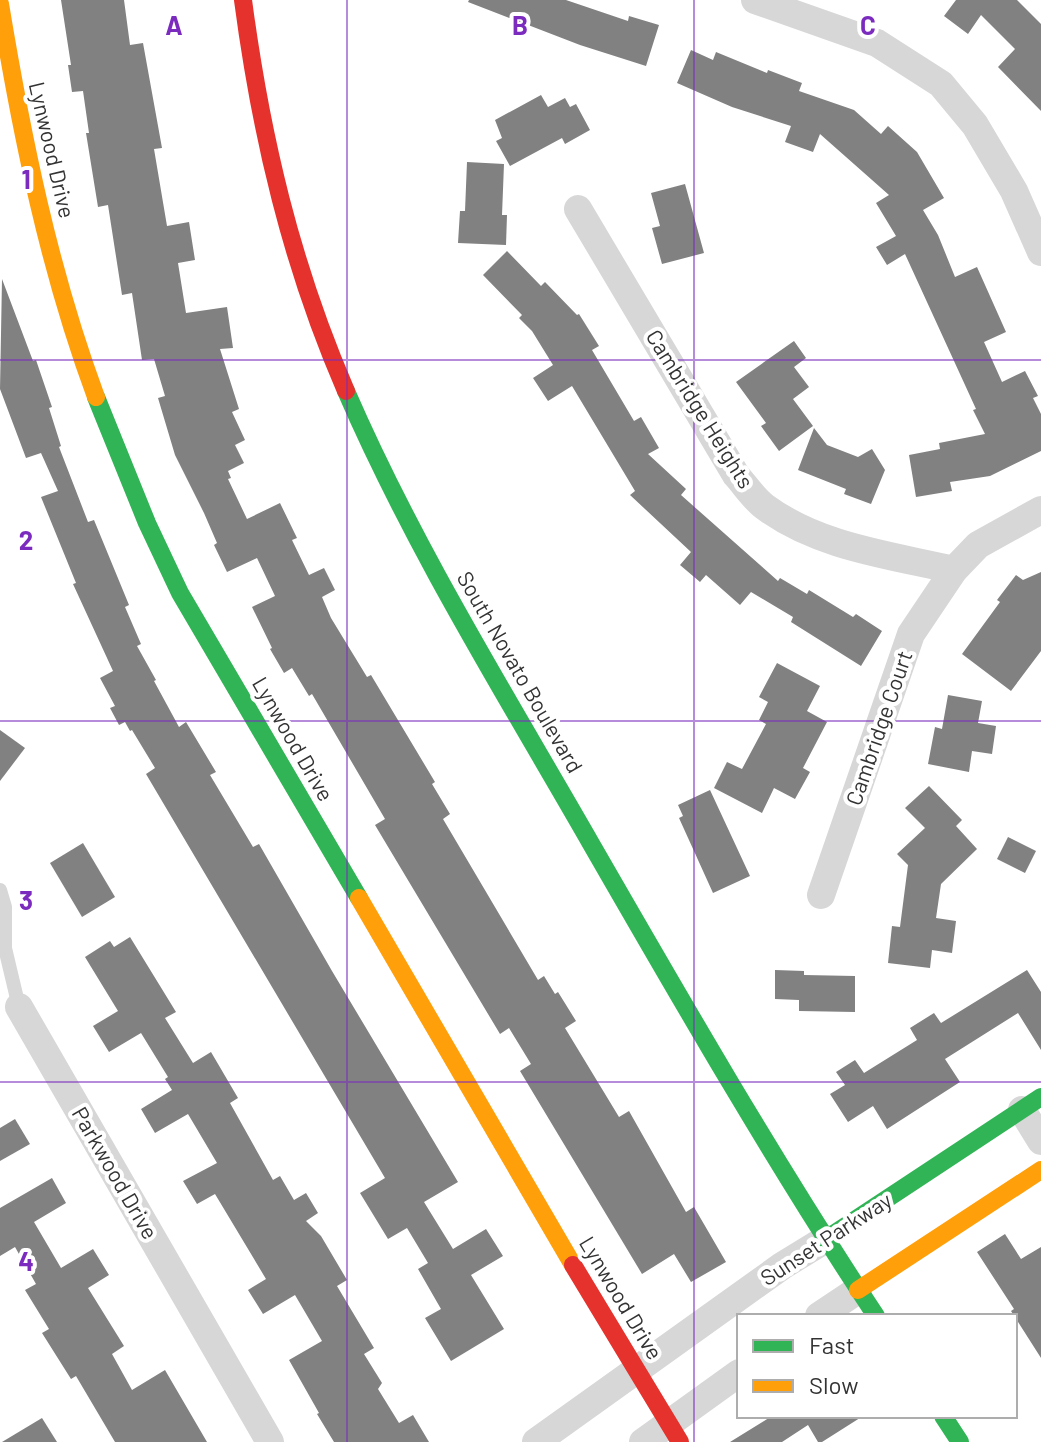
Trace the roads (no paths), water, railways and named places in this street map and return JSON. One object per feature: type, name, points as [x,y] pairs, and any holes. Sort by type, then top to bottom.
[{"type":"main road","name":"South Novato Boulevard","points":[[243,0],[259,110],[310,297],[356,412],[409,527],[651,948],[875,1314]]},
{"type":"main road","name":"Lynwood Drive","points":[[0,4],[6,86],[50,255],[114,450],[144,523],[180,593],[674,1433]]},
{"type":"main road","name":"Sunset Parkway","points":[[826,1239],[1031,1104]]},
{"type":"main road","points":[[858,1290],[1041,1170]]},
{"type":"main road","points":[[944,1418],[960,1442]]},
{"type":"street","points":[[755,0],[877,43],[941,84],[975,125],[1014,191],[1041,252]]},
{"type":"street","name":"Cambridge Heights","points":[[578,209],[736,475],[763,506],[803,530],[841,544],[954,570]]},
{"type":"street","points":[[954,570],[978,545],[1041,510]]},
{"type":"street","name":"Cambridge Court","points":[[821,895],[911,634],[954,570]]},
{"type":"street","name":"Parkwood Drive","points":[[19,1007],[270,1442]]},
{"type":"street","points":[[1031,1104],[1041,1141]]},
{"type":"street","name":"Sunset Parkway","points":[[536,1442],[782,1266],[826,1239]]},
{"type":"street","points":[[822,1314],[858,1290]]},
{"type":"street","points":[[643,1442],[674,1433],[737,1375]]},
{"type":"lane","name":"Parkwood Drive","points":[[0,890],[5,907],[5,948],[19,1007]]}]
